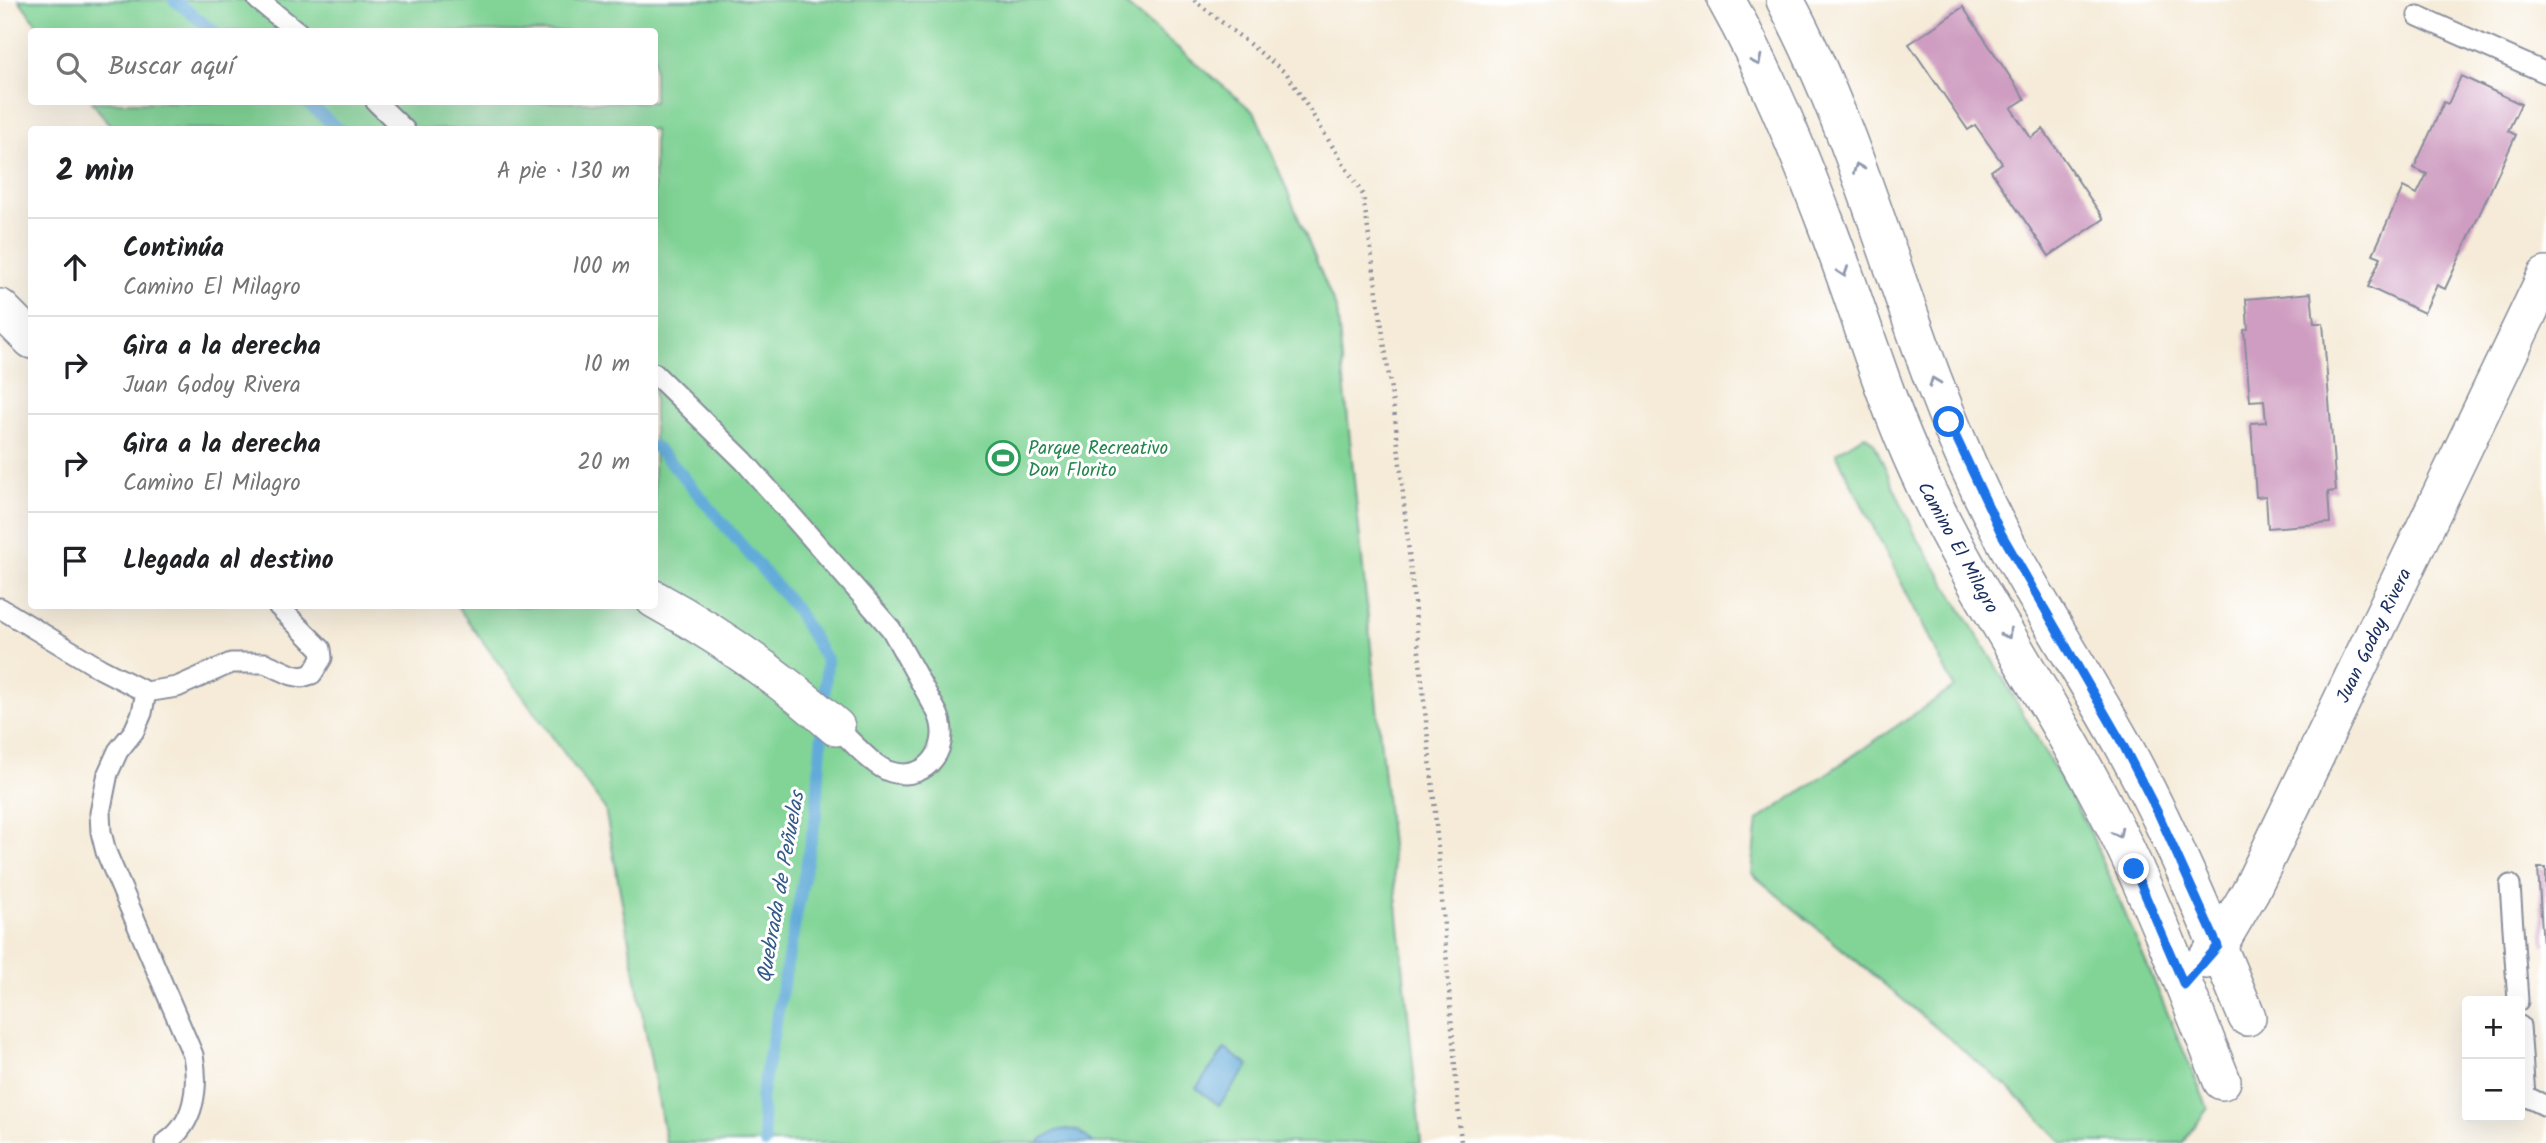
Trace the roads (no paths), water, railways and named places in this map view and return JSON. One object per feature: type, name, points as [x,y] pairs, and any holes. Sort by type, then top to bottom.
[{"type":"street","name":"Camino El Milagro","points":[[1726,0],[1780,111],[1826,225],[1893,412],[1918,471],[1964,562],[2051,707],[2097,792],[2184,985],[2221,1081]]},
{"type":"street","points":[[1785,0],[1840,121],[1878,220],[1925,357],[1979,491],[2028,584],[2128,754],[2158,813],[2247,1017]]},
{"type":"street","name":"Juan Godoy Rivera","points":[[2184,985],[2218,946],[2251,890],[2546,275]]},
{"type":"street","points":[[0,308],[28,336]]},
{"type":"street","points":[[658,601],[702,625],[758,663],[824,716]]},
{"type":"lane","points":[[258,0],[293,28]]},
{"type":"lane","points":[[2418,16],[2546,73]]},
{"type":"lane","points":[[379,105],[401,126]]},
{"type":"lane","points":[[658,377],[744,461],[891,628],[942,722],[944,734],[937,755],[929,764],[918,771],[892,773],[880,768],[824,716]]},
{"type":"lane","points":[[0,608],[101,669],[146,692],[177,687],[232,663],[265,663],[292,675],[302,677],[312,674],[322,658],[320,649],[316,641],[281,609]]},
{"type":"lane","points":[[146,692],[142,713],[134,731],[118,751],[108,773],[100,813],[106,852],[193,1055],[197,1074],[191,1110],[175,1137],[165,1143]]},
{"type":"lane","points":[[2510,885],[2518,996]]},
{"type":"lane","points":[[2522,1059],[2525,1096],[2546,1106]]},
{"type":"water","points":[[1225,1049],[1249,1066],[1219,1105],[1196,1088]]},
{"type":"water","points":[[1067,1129],[1078,1131],[1094,1143],[1038,1143],[1051,1133]]},
{"type":"waterway","name":"Quebrada de Peñuelas","points":[[174,0],[210,28]]},
{"type":"waterway","name":"Quebrada de Peñuelas","points":[[310,105],[335,126]]},
{"type":"waterway","name":"Quebrada de Peñuelas","points":[[658,450],[795,608],[827,661],[816,815],[761,1098],[765,1143]]},
{"type":"place","name":"Parque Recreativo Don Florito","points":[[1003,458]]}]
